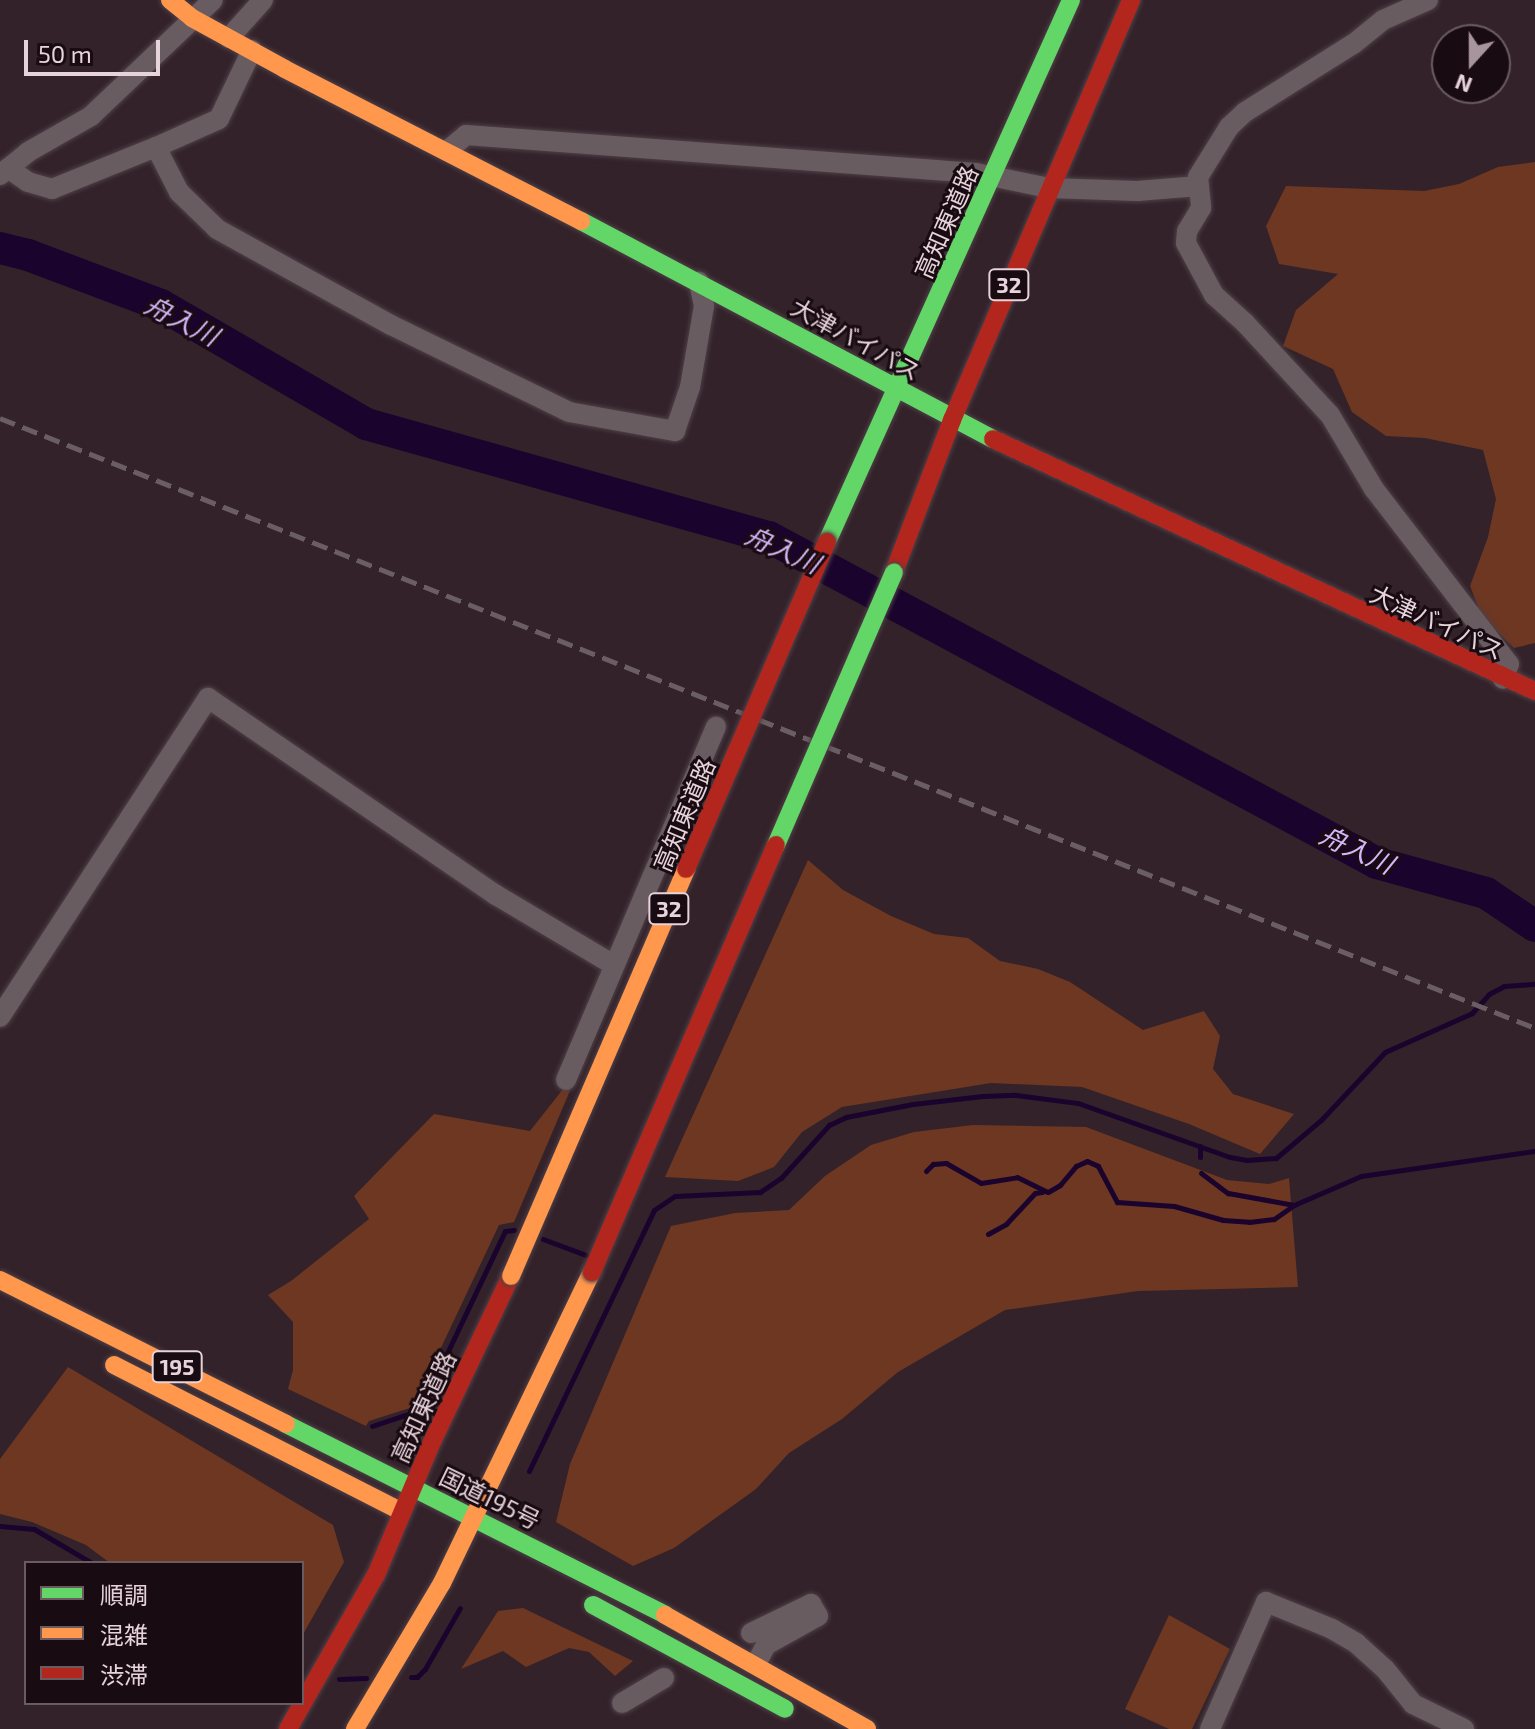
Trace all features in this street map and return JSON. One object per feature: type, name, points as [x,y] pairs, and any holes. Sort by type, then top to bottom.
[{"type":"main road","name":"大津バイパス","points":[[170,0],[192,18],[229,38],[699,282],[952,420],[1503,679],[1535,691]]},
{"type":"main road","name":"高知東道路","points":[[304,1701],[409,1515],[413,1487],[511,1276],[827,542],[898,391],[1071,0]]},
{"type":"main road","name":"32","points":[[355,1729],[431,1602],[456,1538],[474,1517],[592,1272],[894,572],[952,420],[1131,0]]},
{"type":"main road","name":"国道195号","points":[[0,1280],[474,1517],[756,1664],[867,1729]]},
{"type":"main road","name":"195","points":[[99,1358],[409,1515]]},
{"type":"main road","name":"国道195号","points":[[456,1538],[485,1551]]},
{"type":"main road","points":[[582,1599],[796,1716]]},
{"type":"main road","name":"高知東道路","points":[[288,1729],[302,1705]]},
{"type":"street","points":[[4,172],[54,135],[91,116],[213,0]]},
{"type":"street","points":[[229,38],[263,0]]},
{"type":"street","points":[[1428,0],[1383,20],[1353,44],[1245,112],[1229,127],[1198,177],[1201,208],[1187,231],[1186,243],[1214,295],[1245,323],[1277,362],[1330,415],[1374,489],[1509,664],[1503,679]]},
{"type":"street","points":[[4,172],[52,189],[219,119],[252,50]]},
{"type":"street","points":[[447,151],[466,135],[993,175],[1049,188],[1137,191],[1199,186]]},
{"type":"street","points":[[156,147],[179,192],[217,229],[391,325],[569,412],[675,431],[690,387],[704,306],[699,282]]},
{"type":"street","points":[[0,1017],[208,698],[496,895],[614,965]]},
{"type":"street","points":[[566,1080],[716,726]]},
{"type":"street","points":[[1210,1729],[1266,1602],[1332,1629],[1356,1643],[1385,1669],[1413,1704],[1464,1729]]},
{"type":"street","points":[[751,1633],[811,1604],[818,1616],[766,1645],[756,1664]]},
{"type":"street","points":[[622,1703],[664,1678]]},
{"type":"shaded area","points":[[1535,162],[1535,643],[1514,648],[1482,617],[1470,586],[1488,537],[1496,499],[1483,450],[1425,438],[1386,436],[1352,412],[1333,369],[1283,346],[1296,310],[1338,274],[1279,264],[1266,226],[1286,186],[1424,191],[1459,184],[1498,167]]},
{"type":"shaded area","points":[[808,860],[843,890],[891,916],[934,934],[968,938],[1000,961],[1038,969],[1070,982],[1143,1030],[1204,1011],[1220,1036],[1213,1069],[1233,1094],[1294,1114],[1260,1154],[1189,1124],[1082,1087],[991,1083],[842,1107],[802,1132],[774,1167],[738,1181],[665,1177]]},
{"type":"shaded area","points":[[567,1084],[572,1086],[514,1222],[499,1225],[413,1407],[369,1421],[366,1426],[288,1389],[293,1370],[293,1322],[268,1295],[291,1281],[369,1219],[354,1196],[434,1114],[530,1131]]},
{"type":"shaded area","points":[[973,1125],[1086,1127],[1227,1180],[1269,1184],[1289,1178],[1298,1287],[1138,1291],[1005,1310],[898,1372],[842,1419],[789,1453],[756,1489],[674,1548],[633,1566],[556,1522],[570,1464],[671,1226],[735,1213],[789,1210],[825,1176],[871,1145],[914,1132]]},
{"type":"shaded area","points":[[68,1367],[333,1525],[344,1562],[304,1632],[304,1561],[107,1561],[86,1545],[32,1522],[0,1514],[0,1459]]},
{"type":"shaded area","points":[[523,1608],[633,1661],[615,1676],[589,1652],[569,1648],[526,1667],[503,1651],[461,1669],[498,1611]]},
{"type":"shaded area","points":[[1169,1615],[1230,1649],[1192,1729],[1169,1729],[1125,1709]]},
{"type":"waterway","name":"舟入川","points":[[0,248],[28,255],[161,305],[366,424],[769,537],[1377,863],[1486,893],[1535,926]]},
{"type":"waterway","points":[[529,1471],[654,1210],[675,1196],[760,1192],[781,1178],[829,1125],[846,1117],[913,1104],[983,1096],[1016,1095],[1078,1103],[1230,1157],[1247,1160],[1276,1158],[1321,1120],[1385,1052],[1472,1013],[1489,994],[1504,986],[1535,984]]},
{"type":"waterway","points":[[1200,1146],[1200,1157]]},
{"type":"waterway","points":[[926,1171],[933,1164],[946,1163],[981,1183],[1017,1177],[1048,1192],[1060,1185],[1076,1166],[1087,1161],[1098,1166],[1117,1202],[1174,1206],[1223,1220],[1249,1222],[1274,1219],[1294,1205],[1361,1176],[1535,1151]]},
{"type":"waterway","points":[[1201,1173],[1228,1193],[1294,1205]]},
{"type":"waterway","points":[[988,1234],[1006,1224],[1035,1193],[1042,1192]]},
{"type":"waterway","points":[[372,1426],[420,1410],[505,1231],[514,1230]]},
{"type":"waterway","points":[[543,1239],[586,1255]]},
{"type":"waterway","points":[[0,1526],[34,1529],[89,1561]]},
{"type":"waterway","points":[[411,1677],[417,1677],[425,1669],[460,1608]]},
{"type":"waterway","points":[[339,1679],[366,1678]]},
{"type":"railway","points":[[0,418],[1535,1028]]},
{"type":"traffic: fast","points":[[827,542],[1071,0]]},
{"type":"traffic: fast","points":[[581,221],[993,439]]},
{"type":"traffic: fast","points":[[776,845],[894,572]]},
{"type":"traffic: fast","points":[[286,1424],[665,1615]]},
{"type":"traffic: fast","points":[[593,1605],[785,1709]]},
{"type":"traffic: slow","points":[[170,0],[192,18],[285,69],[581,221]]},
{"type":"traffic: slow","points":[[511,1276],[686,869]]},
{"type":"traffic: slow","points":[[355,1729],[442,1583],[592,1272]]},
{"type":"traffic: slow","points":[[0,1280],[286,1424]]},
{"type":"traffic: slow","points":[[114,1365],[401,1511]]},
{"type":"traffic: slow","points":[[665,1615],[867,1729]]},
{"type":"traffic: jam","points":[[894,572],[952,420],[1131,0]]},
{"type":"traffic: jam","points":[[993,439],[1535,691]]},
{"type":"traffic: jam","points":[[686,869],[827,542]]},
{"type":"traffic: jam","points":[[592,1272],[776,845]]},
{"type":"traffic: jam","points":[[304,1701],[376,1575],[432,1442],[511,1276]]},
{"type":"traffic: jam","points":[[288,1729],[302,1705]]}]
